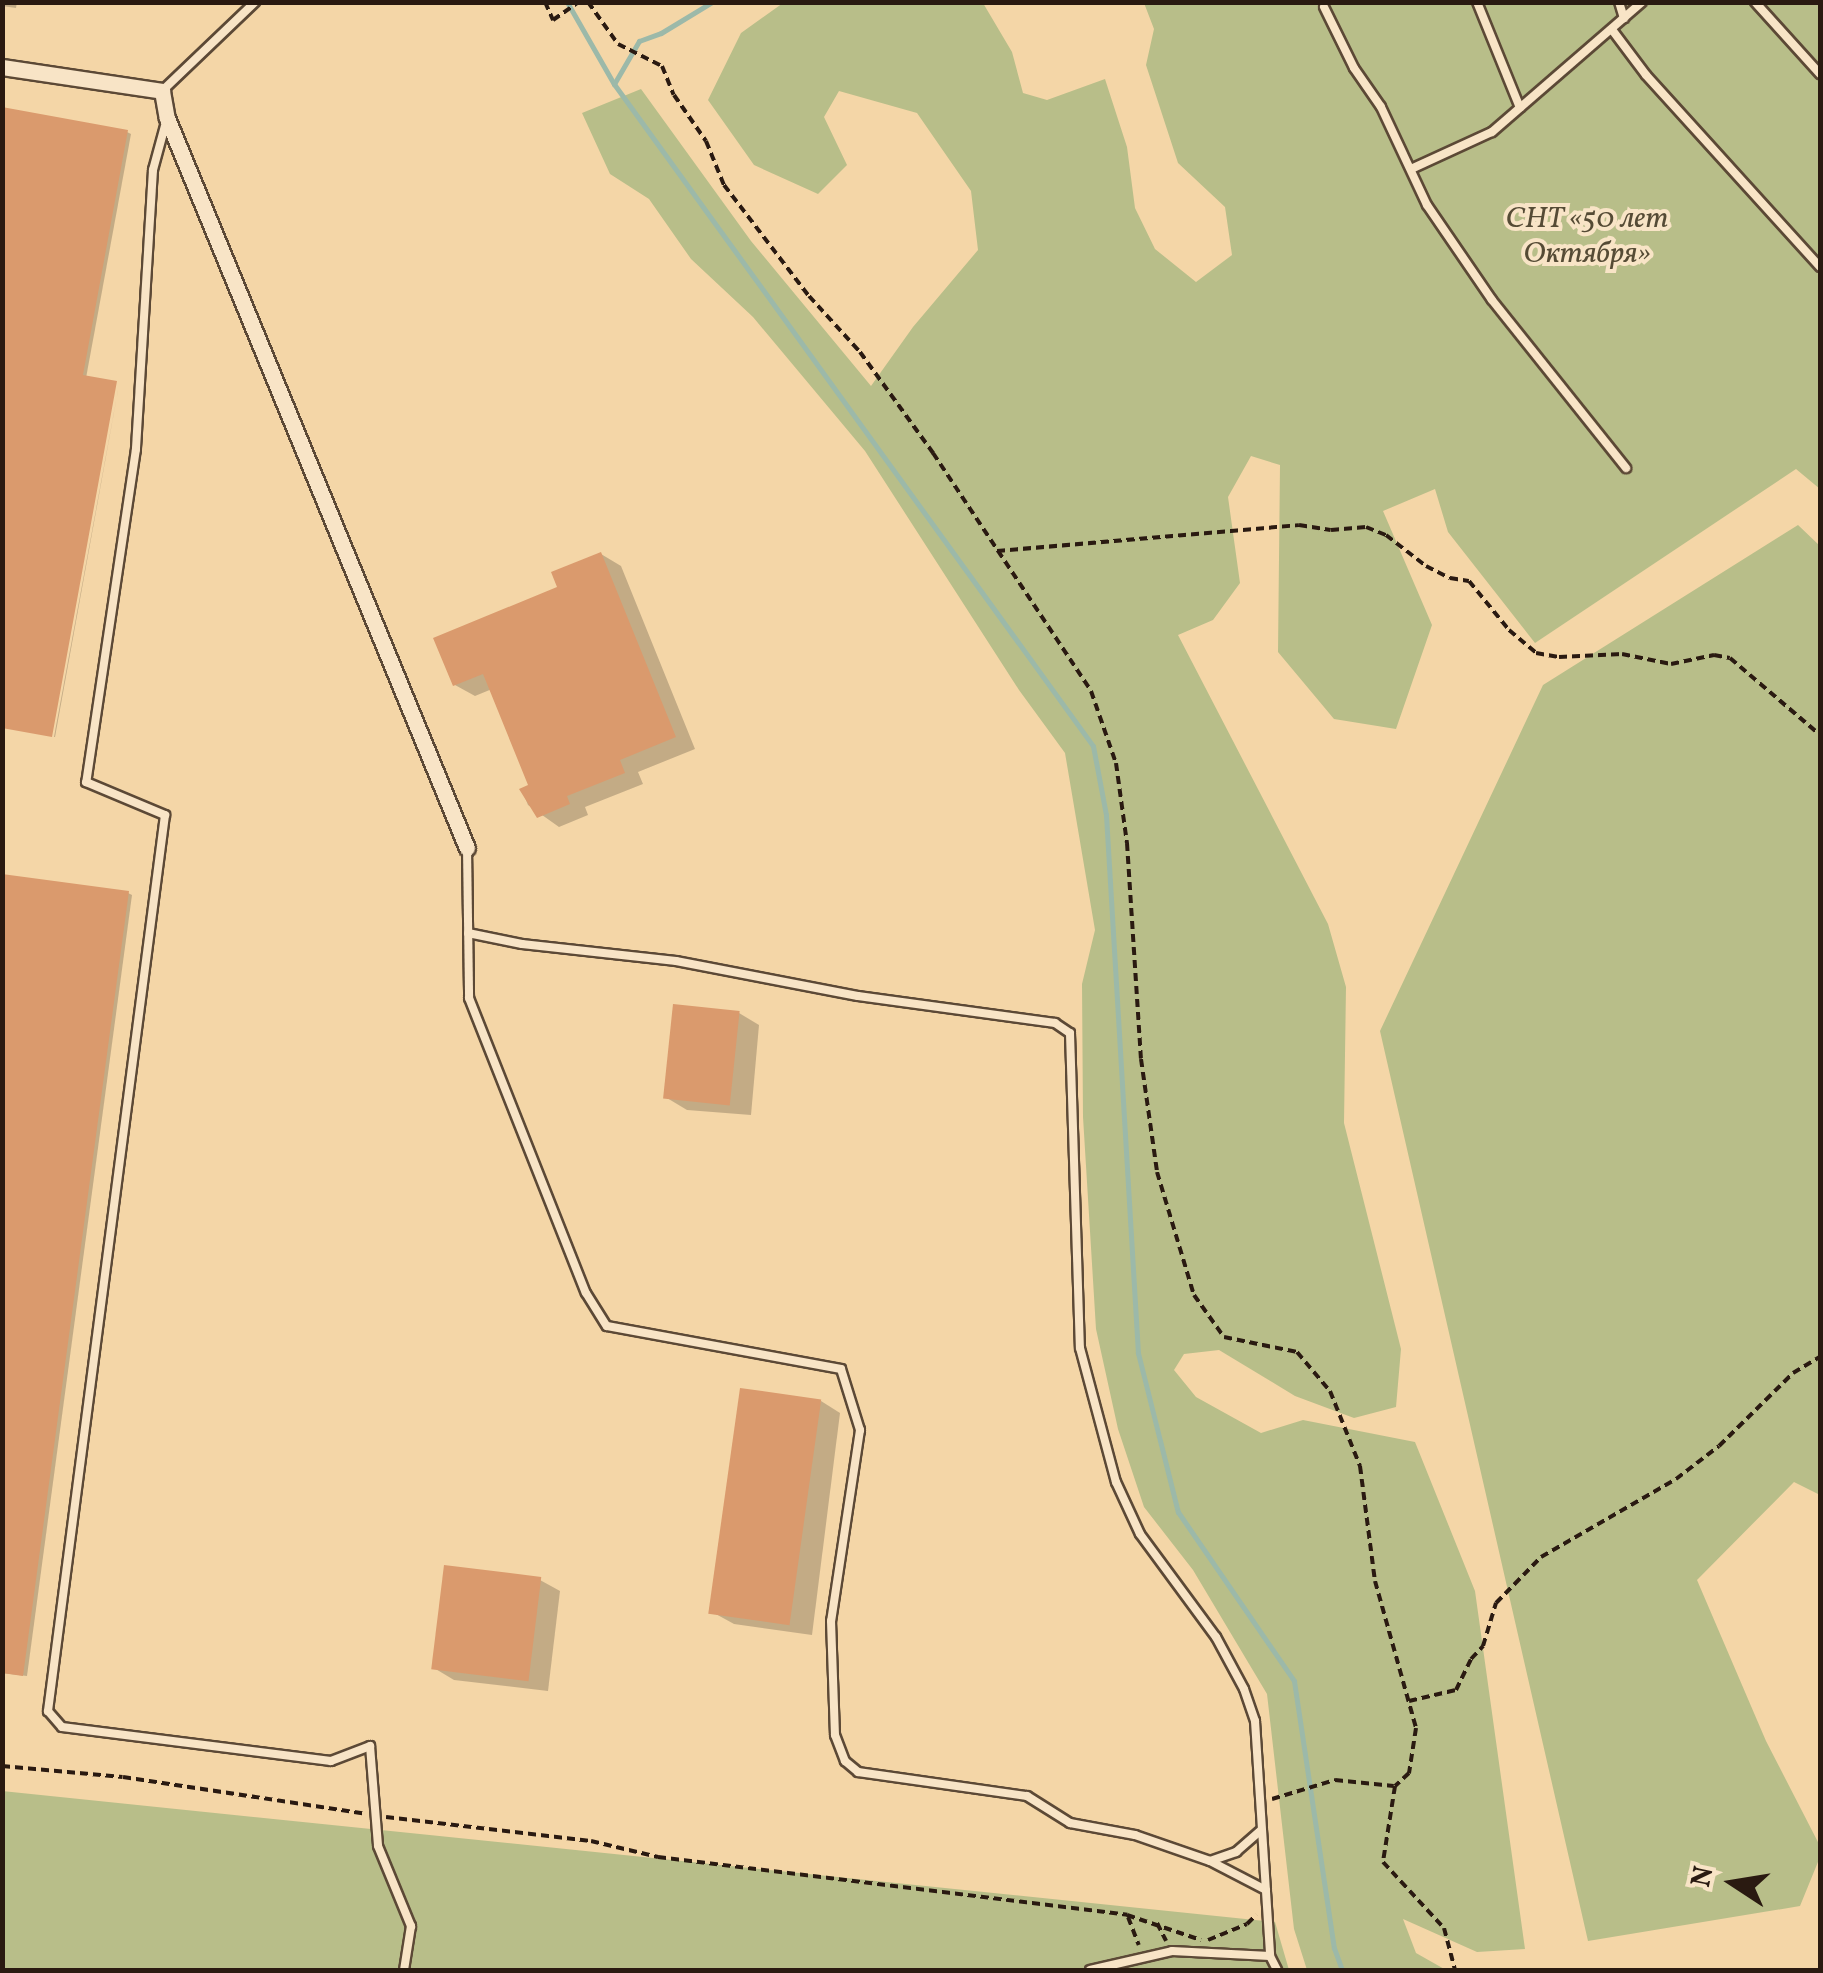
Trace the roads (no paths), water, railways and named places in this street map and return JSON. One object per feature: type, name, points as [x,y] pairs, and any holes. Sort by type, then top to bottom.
[{"type":"street","points":[[2,67],[162,91],[167,118],[467,848]]},
{"type":"lane","points":[[162,91],[255,2]]},
{"type":"lane","points":[[1477,2],[1520,108]]},
{"type":"lane","points":[[1619,2],[1624,18]]},
{"type":"lane","points":[[1410,169],[1492,132],[1642,2]]},
{"type":"lane","points":[[1756,2],[1820,74]]},
{"type":"lane","points":[[1324,7],[1427,205],[1492,300],[1626,468]]},
{"type":"lane","points":[[1613,31],[1646,74],[1820,267]]},
{"type":"lane","points":[[167,118],[153,170],[136,449],[86,782],[165,815],[48,1712],[62,1726],[331,1760],[370,1746],[378,1846],[411,1926],[404,1970]]},
{"type":"lane","points":[[467,848],[469,998],[586,1294],[608,1326],[842,1369],[860,1430],[831,1620],[836,1735],[845,1761],[858,1772],[1027,1796],[1070,1822],[1135,1835],[1210,1861],[1266,1890]]},
{"type":"lane","points":[[468,933],[522,944],[676,961],[858,996],[1055,1023],[1070,1034],[1080,1348],[1116,1482],[1140,1534],[1216,1637],[1244,1689],[1256,1722],[1270,1956],[1277,1970]]},
{"type":"lane","points":[[1210,1861],[1236,1852],[1261,1830]]},
{"type":"lane","points":[[1090,1970],[1141,1955],[1210,1950],[1270,1956]]},
{"type":"waterway","points":[[567,2],[614,84],[1093,746],[1106,815],[1138,1353],[1178,1512],[1294,1681],[1334,1948],[1342,1970]]},
{"type":"waterway","points":[[614,84],[639,41],[661,33],[712,2]]},
{"type":"park label","name":"СНТ «50 лет Октября»","points":[[1587,236]]}]
